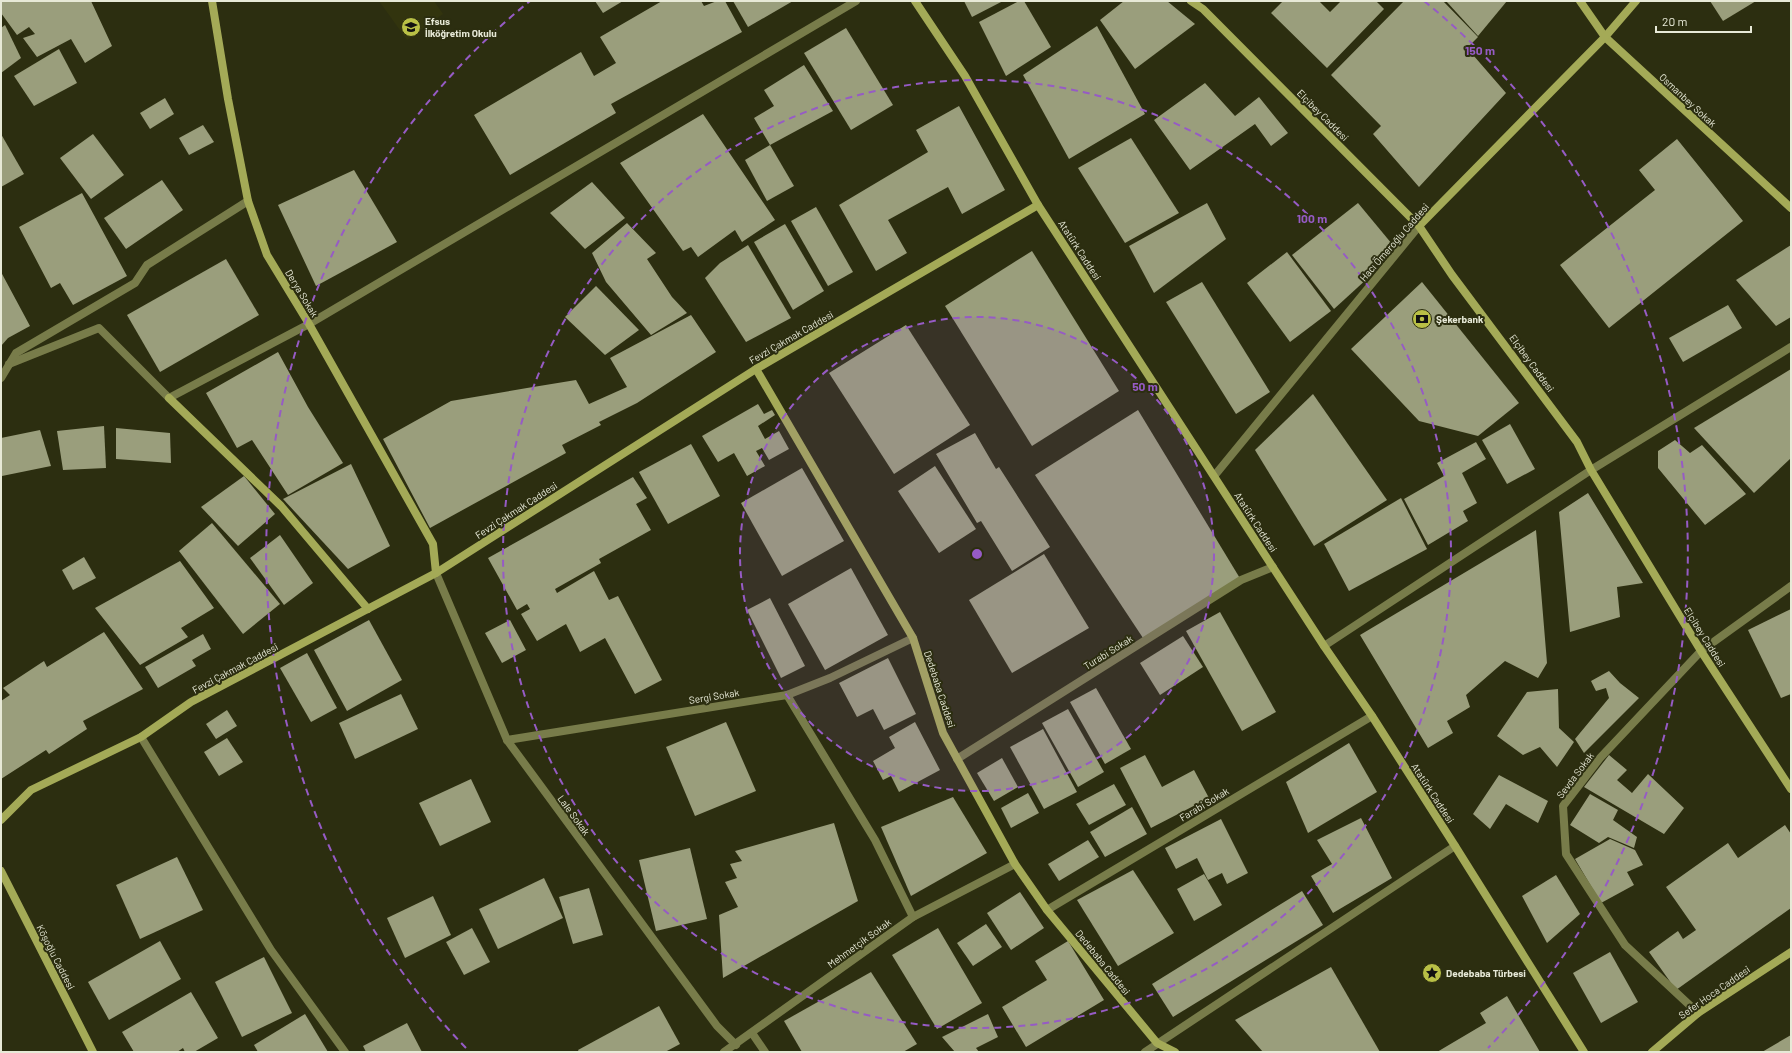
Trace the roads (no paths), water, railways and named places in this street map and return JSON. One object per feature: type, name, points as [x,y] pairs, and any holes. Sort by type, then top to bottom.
[{"type":"street","points":[[169,398],[309,324],[856,1]]},
{"type":"street","name":"Atatürk Caddesi","points":[[915,1],[965,76],[1038,205],[1324,646],[1372,716],[1584,1052]]},
{"type":"street","name":"Elçibey Caddesi","points":[[1191,1],[1203,9],[1419,226],[1452,275],[1576,442],[1591,470],[1702,651],[1791,789]]},
{"type":"street","name":"Osmanbey Sokak","points":[[1580,1],[1606,37],[1791,208]]},
{"type":"street","name":"Hacı Ömeroğlu Caddesi","points":[[1214,475],[1419,226],[1606,37],[1636,1]]},
{"type":"street","name":"Derya Sokak","points":[[214,2],[228,99],[248,201],[267,255],[309,324],[433,544],[436,573]]},
{"type":"street","points":[[1,378],[16,353],[135,283],[147,265],[248,201]]},
{"type":"street","name":"Fevzi Çakmak Caddesi","points":[[1,820],[31,790],[141,737],[191,702],[436,573],[756,369],[1038,205]]},
{"type":"street","points":[[9,364],[99,328],[281,506],[368,609]]},
{"type":"street","points":[[1324,646],[1591,470],[1791,347]]},
{"type":"street","name":"Dedebaba Caddesi","points":[[756,369],[913,638],[943,732],[1015,864],[1047,910],[1157,1043],[1175,1052]]},
{"type":"street","name":"Turabi Sokak","points":[[957,759],[1241,580],[1273,567]]},
{"type":"street","name":"Lale Sokak","points":[[436,573],[507,740],[717,1026],[736,1045]]},
{"type":"street","name":"Sevda Sokak","points":[[1698,1013],[1625,945],[1574,867],[1566,854],[1563,806],[1600,758],[1702,651],[1791,586]]},
{"type":"street","name":"Sergi Sokak","points":[[507,740],[787,694],[830,678],[913,638]]},
{"type":"street","points":[[787,694],[875,840],[913,917]]},
{"type":"street","name":"Farabi Sokak","points":[[1047,910],[1372,716]]},
{"type":"street","points":[[141,737],[271,950],[345,1052]]},
{"type":"street","points":[[1145,1052],[1455,846]]},
{"type":"street","name":"Mehmetçik Sokak","points":[[724,1052],[736,1045],[913,917],[1015,864]]},
{"type":"street","name":"Köşoğlu Caddesi","points":[[1,871],[93,1052]]},
{"type":"street","name":"Sefer Hoca Caddesi","points":[[1652,1052],[1698,1013],[1791,952]]},
{"type":"street","points":[[752,1033],[765,1052]]},
{"type":"place","name":"Efsus İlköğretim Okulu","points":[[411,27]]},
{"type":"place","name":"Şekerbank","points":[[1422,319]]},
{"type":"place","name":"Dedebaba Türbesi","points":[[1432,973]]}]
